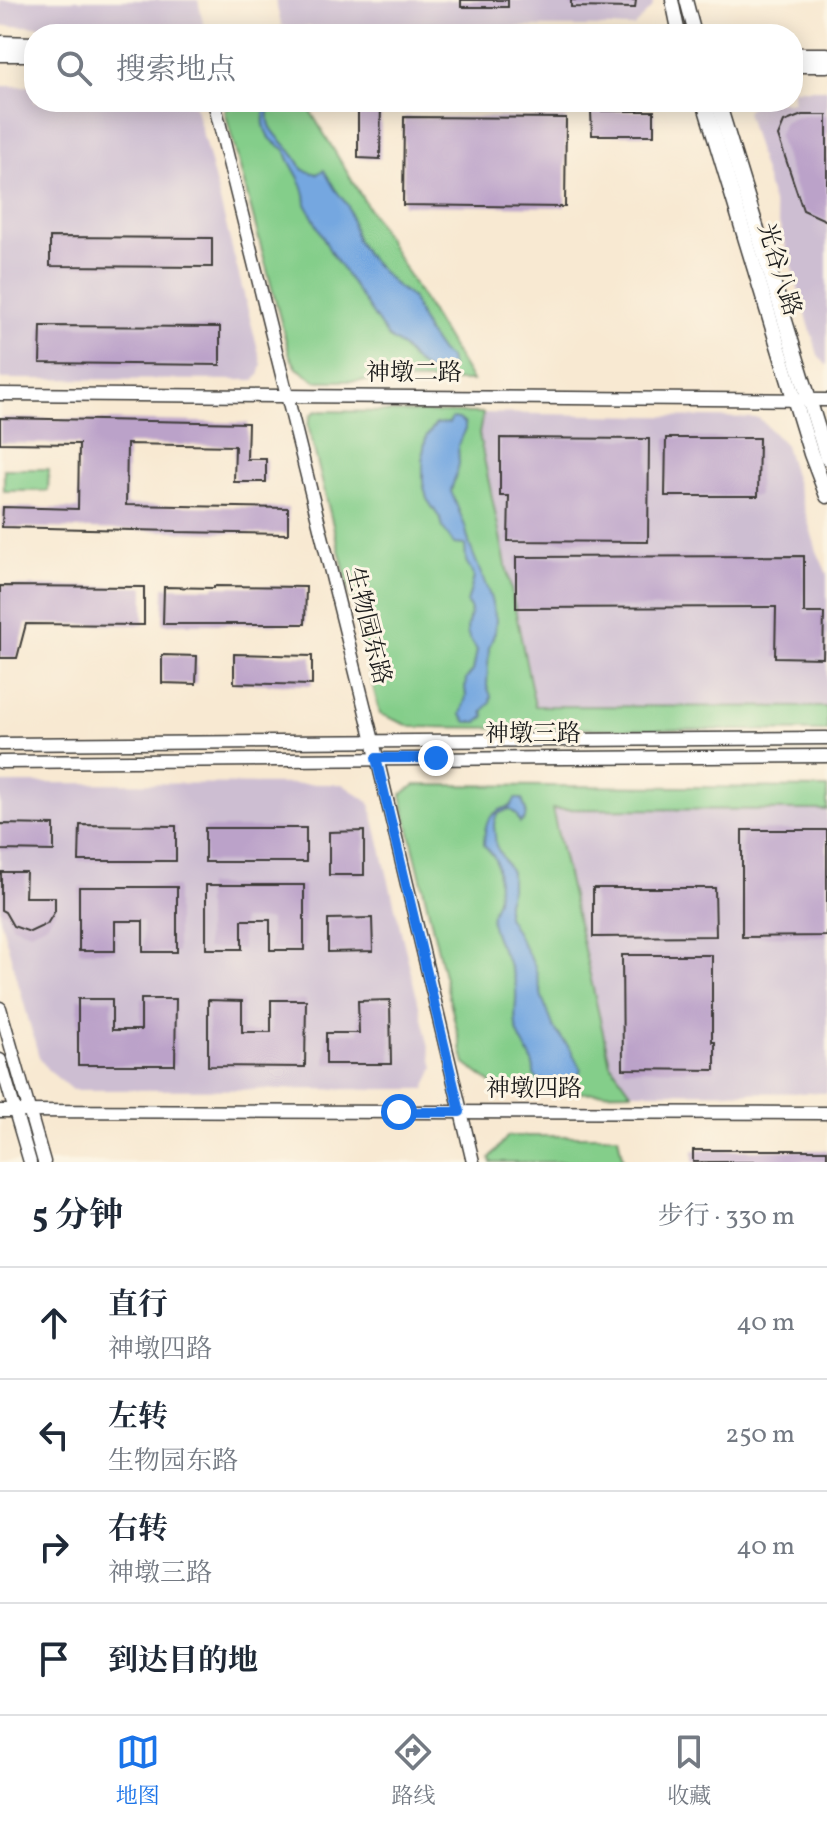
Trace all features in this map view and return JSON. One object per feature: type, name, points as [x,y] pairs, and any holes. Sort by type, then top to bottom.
[{"type":"main road","points":[[0,43],[24,44]]},
{"type":"main road","points":[[0,54],[24,54]]},
{"type":"main road","points":[[803,55],[827,55]]},
{"type":"main road","points":[[803,65],[827,65]]},
{"type":"main road","name":"光谷八路","points":[[707,112],[802,400],[827,458]]},
{"type":"main road","name":"光谷八路","points":[[721,112],[802,400],[811,454],[827,496]]},
{"type":"street","points":[[672,0],[677,24]]},
{"type":"street","points":[[686,0],[692,24]]},
{"type":"street","name":"生物园东路","points":[[216,112],[373,741],[473,1162]]},
{"type":"street","name":"神墩二路","points":[[0,394],[827,400]]},
{"type":"street","name":"神墩三路","points":[[0,744],[827,738]]},
{"type":"street","name":"神墩三路","points":[[0,762],[827,756]]},
{"type":"street","points":[[0,1008],[44,1162]]},
{"type":"street","points":[[0,1060],[30,1162]]},
{"type":"street","name":"神墩四路","points":[[0,1111],[827,1113]]},
{"type":"shaded area","points":[[0,0],[198,0],[203,24],[24,24],[0,26]]},
{"type":"shaded area","points":[[275,0],[652,0],[653,6],[637,24],[281,24]]},
{"type":"shaded area","points":[[0,86],[24,86],[24,112],[197,112],[262,365],[259,376],[254,380],[0,379]]},
{"type":"shaded area","points":[[803,89],[827,89],[827,366],[818,355],[746,112],[803,112]]},
{"type":"shaded area","points":[[483,413],[759,418],[785,445],[827,574],[827,707],[535,706],[479,434]]},
{"type":"shaded area","points":[[0,783],[342,784],[370,803],[434,1068],[425,1089],[72,1090],[47,1069],[39,1057],[0,918]]},
{"type":"shaded area","points":[[551,809],[827,810],[827,1093],[631,1092],[610,1063]]},
{"type":"green space","points":[[225,112],[311,112],[472,381],[316,381],[297,368],[290,356]]},
{"type":"green space","points":[[316,411],[483,413],[479,434],[535,706],[827,707],[827,731],[412,727],[380,714],[308,425]]},
{"type":"green space","points":[[4,469],[49,469],[48,491],[4,491]]},
{"type":"green space","points":[[415,785],[827,788],[827,810],[552,809],[610,1063],[631,1092],[506,1094],[465,1064],[401,795]]},
{"type":"green space","points":[[508,1136],[618,1136],[623,1162],[491,1162],[490,1158]]},
{"type":"water","points":[[265,112],[270,112],[269,123],[274,133],[303,170],[317,174],[324,170],[348,206],[357,241],[393,283],[412,298],[427,332],[449,358],[451,368],[446,373],[434,375],[428,372],[388,337],[330,251],[306,204],[303,187],[285,150],[270,138],[264,119]]},
{"type":"water","points":[[452,418],[465,424],[465,431],[458,445],[459,464],[451,491],[496,619],[489,648],[487,686],[490,702],[483,712],[485,716],[478,722],[467,722],[461,715],[466,679],[473,671],[477,650],[467,631],[471,610],[467,603],[474,577],[466,561],[465,545],[454,544],[443,528],[427,499],[423,483],[426,437],[436,424],[449,423]]},
{"type":"water","points":[[515,799],[522,799],[525,819],[520,823],[516,814],[509,809],[498,814],[494,825],[496,846],[511,872],[507,916],[535,966],[554,1028],[571,1050],[581,1070],[574,1088],[562,1088],[560,1083],[539,1080],[534,1075],[516,1024],[513,974],[492,925],[498,893],[497,874],[495,859],[484,845],[485,830],[492,815],[511,806]]},
{"type":"building","points":[[461,0],[508,0],[508,7],[461,7]]},
{"type":"building","points":[[571,0],[636,0],[635,8],[571,7]]},
{"type":"building","points":[[358,112],[381,112],[380,159],[358,158]]},
{"type":"building","points":[[591,112],[654,112],[654,135],[592,135]]},
{"type":"building","points":[[802,115],[827,115],[827,221],[803,210],[778,136],[784,122]]},
{"type":"building","points":[[404,117],[566,118],[565,207],[403,205]]},
{"type":"building","points":[[50,237],[212,238],[212,267],[50,266]]},
{"type":"building","points":[[41,326],[220,327],[220,365],[40,363]]},
{"type":"building","points":[[0,418],[248,423],[247,459],[266,459],[266,482],[234,482],[235,446],[127,444],[126,505],[288,508],[288,534],[2,527],[3,507],[78,509],[79,444],[0,443]]},
{"type":"building","points":[[500,438],[649,439],[648,542],[508,541],[509,496],[500,496]]},
{"type":"building","points":[[666,438],[759,438],[758,496],[665,496]]},
{"type":"building","points":[[804,556],[804,613],[824,613],[823,658],[775,657],[776,607],[516,608],[516,557]]},
{"type":"building","points":[[0,586],[144,587],[144,625],[26,624],[17,658],[0,658]]},
{"type":"building","points":[[164,587],[306,587],[305,624],[163,624]]},
{"type":"building","points":[[234,654],[312,656],[312,685],[234,683]]},
{"type":"building","points":[[162,655],[197,656],[196,684],[162,683]]},
{"type":"building","points":[[0,824],[54,825],[54,851],[0,850]]},
{"type":"building","points":[[80,825],[176,826],[176,861],[79,861]]},
{"type":"building","points":[[205,828],[306,828],[306,862],[205,862]]},
{"type":"building","points":[[742,830],[827,830],[827,936],[742,937]]},
{"type":"building","points":[[364,831],[364,875],[329,875],[329,832]]},
{"type":"building","points":[[1,872],[26,872],[25,897],[55,897],[55,911],[47,924],[30,932],[13,926],[1,910]]},
{"type":"building","points":[[206,885],[304,885],[304,950],[270,950],[270,920],[242,920],[242,949],[206,949]]},
{"type":"building","points":[[79,887],[177,887],[177,952],[143,952],[143,921],[115,921],[115,951],[79,951]]},
{"type":"building","points":[[593,888],[715,888],[716,936],[593,937]]},
{"type":"building","points":[[372,918],[373,951],[328,952],[328,919]]},
{"type":"building","points":[[622,955],[712,955],[715,1070],[623,1069]]},
{"type":"building","points":[[78,999],[112,999],[112,1030],[141,1030],[141,999],[176,999],[175,1065],[78,1065]]},
{"type":"building","points":[[208,1000],[242,1001],[242,1032],[271,1032],[271,1000],[306,1000],[305,1067],[208,1066]]},
{"type":"building","points":[[390,1000],[391,1064],[326,1064],[326,1033],[359,1033],[358,1001]]},
{"type":"building","points":[[693,1150],[827,1150],[827,1162],[693,1162]]},
{"type":"route","points":[[399,1112],[460,1112],[376,758],[436,758]]}]
